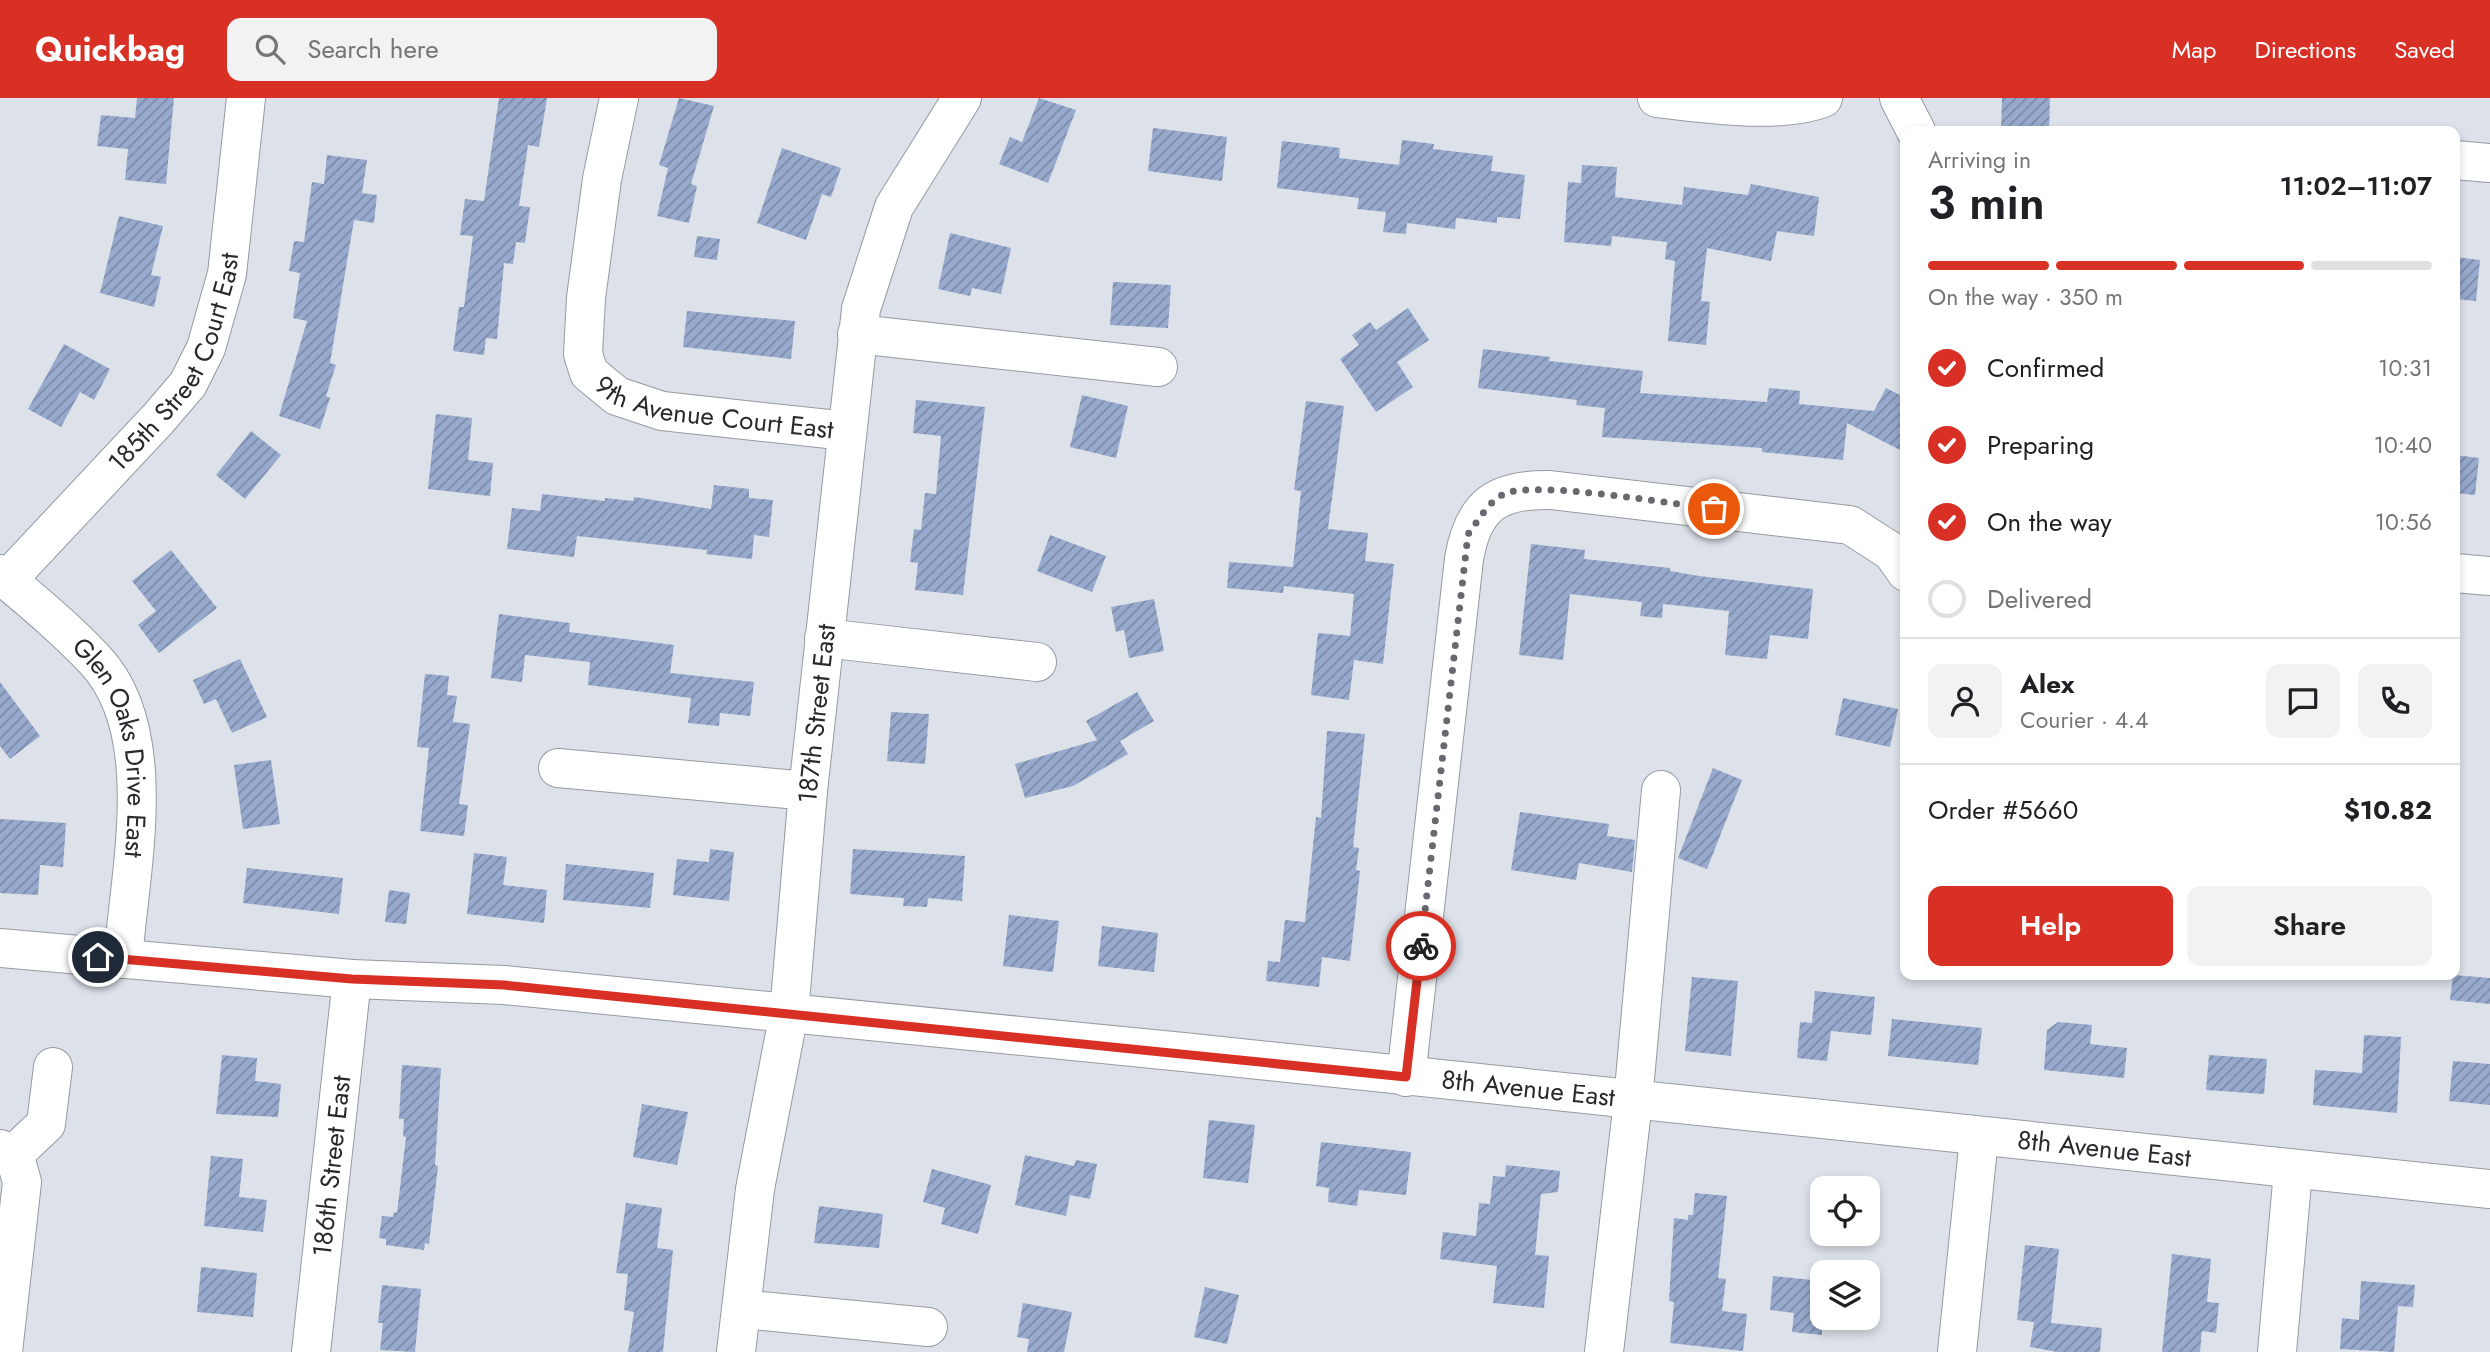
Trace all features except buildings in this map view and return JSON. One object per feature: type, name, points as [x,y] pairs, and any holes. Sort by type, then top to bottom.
[{"type":"street","name":"185th Street Court East","points":[[3,577],[158,419],[188,384],[206,348],[227,274],[246,98]]},
{"type":"street","name":"9th Avenue Court East","points":[[619,98],[602,179],[586,298],[583,354],[590,373],[617,396],[662,411],[847,431]]},
{"type":"street","name":"187th Street East","points":[[736,1352],[755,1189],[789,1013],[807,791],[857,334],[875,259],[894,207],[962,98]]},
{"type":"street","points":[[1657,98],[1728,105],[1804,104],[1823,98]]},
{"type":"street","points":[[1899,98],[1913,126]]},
{"type":"street","points":[[2460,160],[2490,163]]},
{"type":"street","points":[[857,334],[1158,367]]},
{"type":"street","points":[[1406,1077],[1464,559],[1468,534],[1488,506],[1503,495],[1520,490],[1550,490],[1850,525],[1892,552],[1900,563]]},
{"type":"street","points":[[2460,573],[2490,576]]},
{"type":"street","name":"Glen Oaks Drive East","points":[[3,577],[97,661],[130,718],[138,786],[123,959]]},
{"type":"street","points":[[824,638],[1037,662]]},
{"type":"street","points":[[558,768],[807,791]]},
{"type":"street","name":"8th Avenue East","points":[[1633,1101],[1661,790]]},
{"type":"street","name":"8th Avenue East","points":[[0,948],[352,979],[504,985],[2293,1171],[2490,1189]]},
{"type":"street","name":"186th Street East","points":[[311,1352],[352,979]]},
{"type":"street","points":[[3,1352],[22,1182],[6,1153],[46,1124],[53,1067]]},
{"type":"street","points":[[1604,1352],[1633,1101]]},
{"type":"street","points":[[1957,1352],[1979,1138]]},
{"type":"street","points":[[2277,1352],[2293,1171]]},
{"type":"street","points":[[741,1309],[928,1327]]},
{"type":"way so far","points":[[1421,946],[1468,534],[1488,506],[1503,495],[1520,490],[1550,490],[1714,509]]},
{"type":"route","points":[[98,957],[352,979],[504,985],[1182,1052],[1406,1077],[1421,946]]}]
